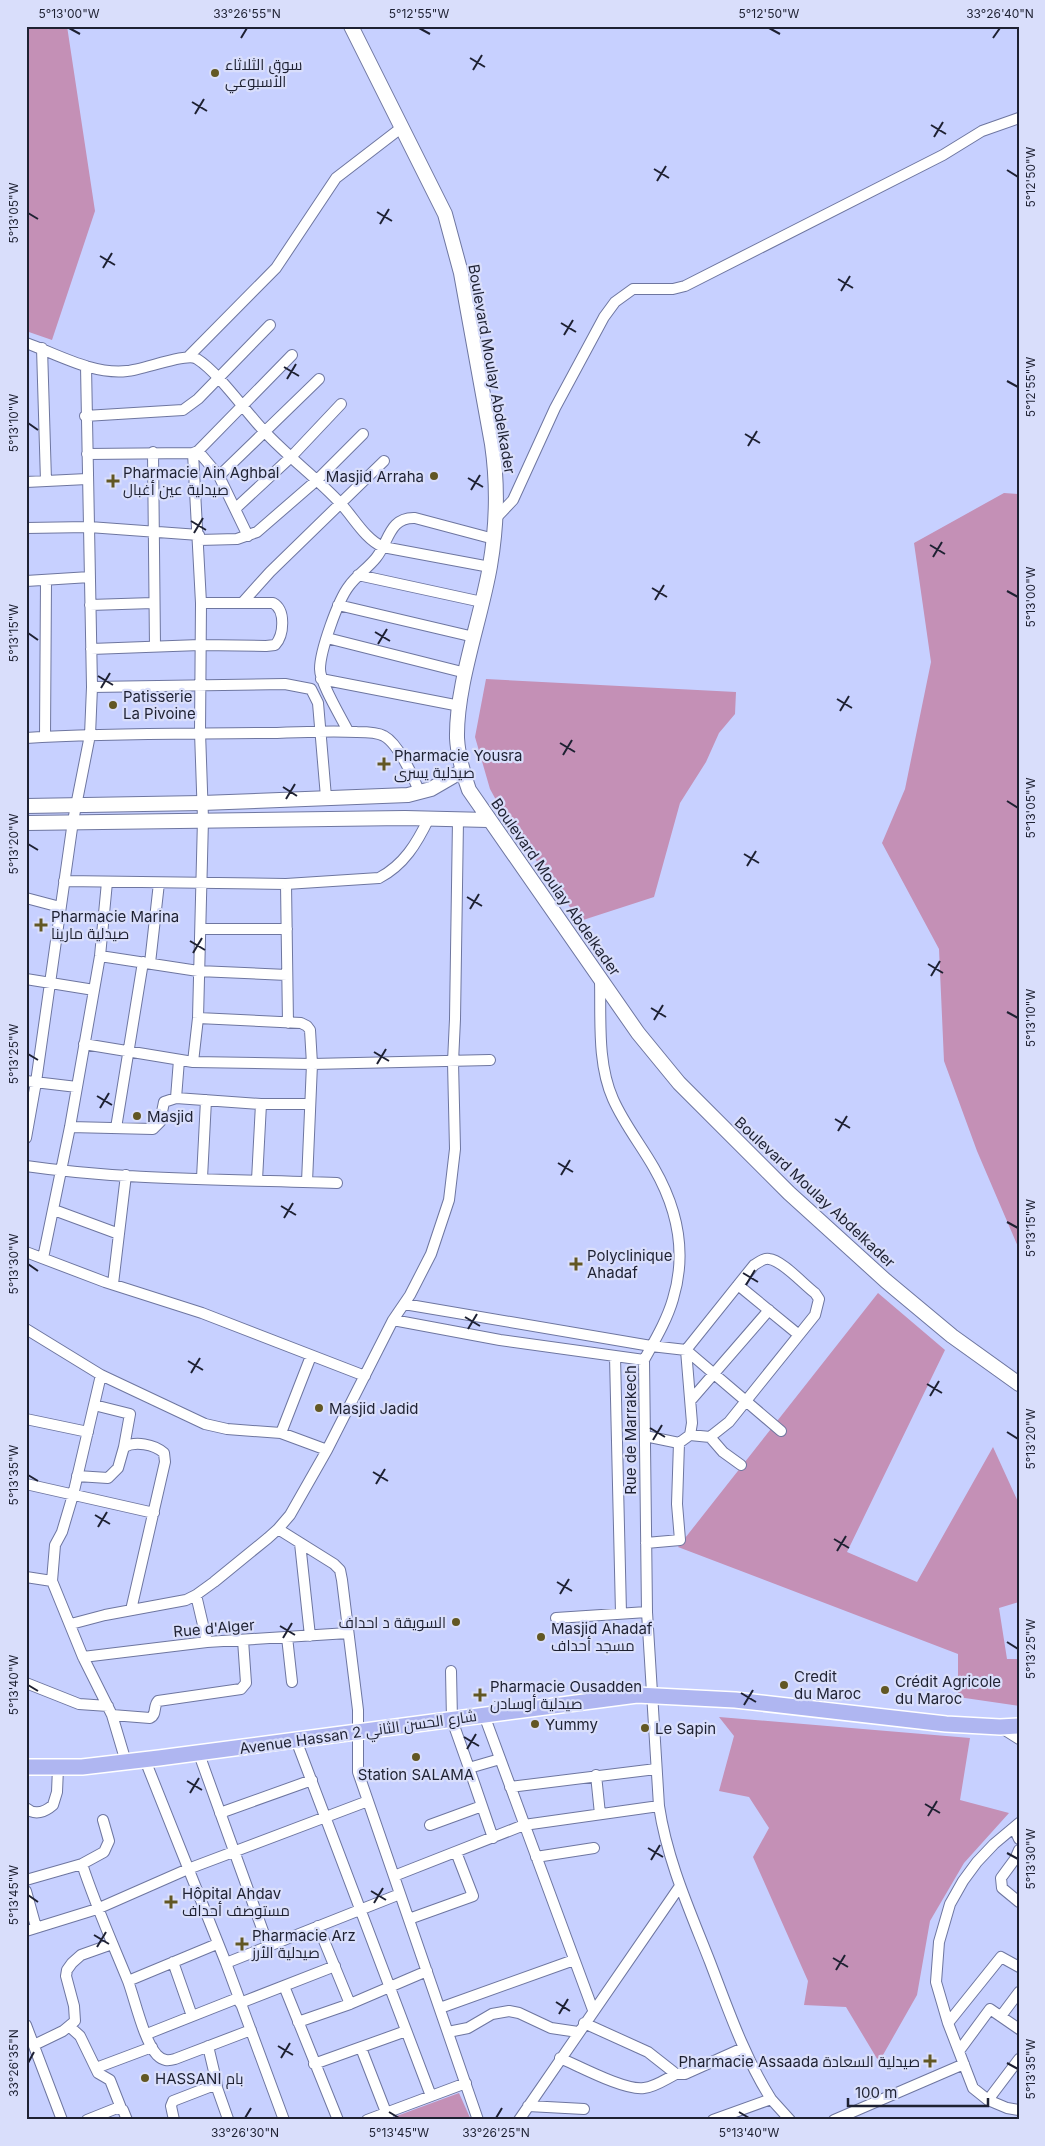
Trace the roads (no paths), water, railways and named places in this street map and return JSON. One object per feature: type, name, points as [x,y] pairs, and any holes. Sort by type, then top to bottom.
[{"type":"main road","name":"Avenue Hassan 2 شارع الحسن الثاني","points":[[26,1767],[82,1767],[199,1754],[636,1695],[735,1700],[861,1716],[1000,1727],[1019,1726]]},
{"type":"street","name":"Boulevard Moulay Abdelkader","points":[[351,26],[445,214],[458,264],[496,471],[496,518],[490,567],[466,673],[457,738],[462,771],[469,790],[600,980],[638,1033],[679,1083],[789,1193],[886,1282],[952,1336],[1019,1384]]},
{"type":"street","points":[[496,518],[513,500],[556,408],[604,317],[624,294],[633,289],[673,289],[685,286],[943,155],[982,131],[1019,118]]},
{"type":"street","points":[[189,356],[276,268],[336,178],[401,128]]},
{"type":"street","points":[[85,416],[183,410],[198,399],[270,325]]},
{"type":"street","points":[[26,342],[86,366],[102,370],[125,372],[144,369],[182,356],[196,358],[217,378],[265,432],[317,480],[378,544],[490,567]]},
{"type":"street","points":[[42,348],[46,481]]},
{"type":"street","points":[[87,454],[196,452],[292,355]]},
{"type":"street","points":[[26,1138],[31,1082],[50,982],[73,821],[90,735],[92,687],[85,416],[86,366]]},
{"type":"street","points":[[218,476],[319,379]]},
{"type":"street","points":[[235,509],[290,457],[341,404]]},
{"type":"street","points":[[26,528],[89,527],[153,531],[225,541],[248,536],[270,522],[317,480],[363,434]]},
{"type":"street","points":[[153,452],[153,603],[155,647]]},
{"type":"street","points":[[196,452],[218,476],[248,536]]},
{"type":"street","points":[[193,1062],[198,1018],[203,819],[200,732],[201,602],[196,452]]},
{"type":"street","points":[[243,602],[270,572],[384,461]]},
{"type":"street","points":[[26,482],[87,479]]},
{"type":"street","points":[[348,731],[322,679],[320,661],[343,593],[375,559],[378,544],[396,523],[408,518],[494,539]]},
{"type":"street","points":[[358,575],[423,591],[482,602]]},
{"type":"street","points":[[26,581],[90,577]]},
{"type":"street","points":[[45,737],[46,580]]},
{"type":"street","points":[[91,649],[200,645],[275,645],[281,637],[281,618],[277,605],[267,602],[201,602]]},
{"type":"street","points":[[90,605],[153,603]]},
{"type":"street","points":[[338,605],[474,637]]},
{"type":"street","points":[[327,638],[466,673]]},
{"type":"street","points":[[322,679],[460,706]]},
{"type":"street","points":[[92,687],[200,687],[285,684],[304,686],[311,689],[318,703],[326,797]]},
{"type":"street","points":[[26,738],[321,730],[348,731],[384,736],[405,762],[420,793]]},
{"type":"street","points":[[26,806],[202,803],[420,793],[431,789],[462,771]]},
{"type":"street","points":[[26,823],[203,819],[429,818],[488,820]]},
{"type":"street","points":[[64,881],[286,884],[379,878],[392,871],[402,862],[413,848],[429,818]]},
{"type":"street","points":[[71,1624],[186,1600],[196,1595],[278,1529],[290,1515],[327,1450],[393,1320],[404,1304],[431,1254],[449,1200],[455,1148],[453,1062],[458,820]]},
{"type":"street","points":[[43,1258],[70,1127],[100,956],[107,882]]},
{"type":"street","points":[[116,1128],[128,1051],[146,962],[158,883]]},
{"type":"street","points":[[286,884],[288,1023]]},
{"type":"street","points":[[26,898],[60,907]]},
{"type":"street","points":[[201,929],[287,929]]},
{"type":"street","points":[[100,956],[198,971],[287,975]]},
{"type":"street","points":[[26,979],[94,990]]},
{"type":"street","name":"Rue de Marrakech","points":[[600,980],[604,1071],[613,1098],[621,1114],[668,1194],[677,1222],[680,1272],[673,1299],[644,1360],[648,1612],[656,1769],[663,1831],[680,1886],[743,2048],[756,2075],[771,2098],[790,2120]]},
{"type":"street","points":[[198,1018],[301,1024],[307,1026],[310,1030],[312,1064],[307,1182]]},
{"type":"street","points":[[84,1044],[193,1062],[312,1064],[490,1060]]},
{"type":"street","points":[[176,1098],[179,1060]]},
{"type":"street","points":[[31,1082],[77,1087]]},
{"type":"street","points":[[70,1127],[153,1130],[160,1122],[164,1102],[176,1098],[261,1104],[310,1104]]},
{"type":"street","points":[[202,1178],[206,1100]]},
{"type":"street","points":[[257,1180],[261,1104]]},
{"type":"street","points":[[26,1166],[61,1171],[126,1175],[337,1183]]},
{"type":"street","points":[[113,1284],[126,1175]]},
{"type":"street","points":[[54,1210],[119,1234]]},
{"type":"street","points":[[26,1252],[113,1284],[202,1313],[365,1376]]},
{"type":"street","points":[[690,1435],[692,1400],[686,1350],[754,1265],[763,1260],[770,1259],[780,1264],[815,1294],[819,1299],[815,1315],[729,1422],[710,1437]]},
{"type":"street","points":[[738,1285],[799,1335]]},
{"type":"street","points":[[404,1304],[651,1346],[686,1350],[781,1432]]},
{"type":"street","points":[[692,1400],[769,1310]]},
{"type":"street","points":[[393,1320],[500,1340],[644,1360]]},
{"type":"street","points":[[26,1329],[101,1375],[204,1424],[227,1429],[282,1433],[327,1450]]},
{"type":"street","points":[[282,1433],[311,1356]]},
{"type":"street","points":[[615,1356],[621,1613]]},
{"type":"street","points":[[101,1375],[73,1495],[62,1532],[55,1544],[52,1581],[83,1657],[110,1710],[126,1762]]},
{"type":"street","points":[[77,1476],[108,1478],[118,1468],[124,1447],[130,1414],[94,1405]]},
{"type":"street","points":[[26,1419],[88,1432]]},
{"type":"street","points":[[644,1436],[679,1443],[690,1435],[710,1437],[723,1452],[741,1465]]},
{"type":"street","points":[[124,1447],[137,1443],[160,1450],[164,1453],[165,1462],[131,1610]]},
{"type":"street","points":[[646,1543],[680,1540],[677,1504],[679,1443]]},
{"type":"street","points":[[26,1484],[154,1513]]},
{"type":"street","points":[[278,1529],[334,1564],[340,1570],[358,1710],[358,1772],[478,2120]]},
{"type":"street","points":[[300,1544],[310,1636]]},
{"type":"street","points":[[26,1578],[52,1581]]},
{"type":"street","points":[[196,1595],[207,1642]]},
{"type":"street","points":[[556,1618],[648,1612]]},
{"type":"street","name":"Rue d'Alger","points":[[83,1657],[207,1642],[348,1633]]},
{"type":"street","points":[[286,1637],[292,1682]]},
{"type":"street","points":[[26,1683],[79,1704],[150,1718],[158,1701],[241,1689],[246,1683],[244,1640]]},
{"type":"street","points":[[451,1671],[452,1720],[493,1838]]},
{"type":"street","points":[[484,1715],[592,2010]]},
{"type":"street","points":[[1000,1727],[1019,1738]]},
{"type":"street","points":[[296,1740],[431,2096]]},
{"type":"street","points":[[199,1754],[268,1946]]},
{"type":"street","points":[[469,1768],[500,1759]]},
{"type":"street","points":[[145,1760],[226,1963],[284,2120]]},
{"type":"street","points":[[26,1808],[31,1812],[38,1813],[53,1805],[57,1792],[58,1768]]},
{"type":"street","points":[[510,1787],[656,1769]]},
{"type":"street","points":[[596,1775],[600,1814]]},
{"type":"street","points":[[220,1813],[312,1780]]},
{"type":"street","points":[[26,1891],[31,1929],[97,1909],[188,1869],[368,1801]]},
{"type":"street","points":[[430,1825],[482,1806]]},
{"type":"street","points":[[394,1876],[524,1825],[659,1806]]},
{"type":"street","points":[[26,1880],[82,1864],[104,1852],[108,1847],[109,1841],[104,1820]]},
{"type":"street","points":[[1018,2109],[988,2100],[974,2088],[948,2023],[936,1982],[939,1942],[950,1904],[963,1881],[994,1844],[1016,1825],[1019,1839]]},
{"type":"street","points":[[536,1857],[594,1848]]},
{"type":"street","points":[[1019,1850],[1015,1859],[1001,1878],[1002,1888],[1019,1902]]},
{"type":"street","points":[[409,1919],[472,1896],[456,1852]]},
{"type":"street","points":[[82,1864],[97,1909],[128,1981],[152,2047],[158,2056],[168,2060],[251,2030]]},
{"type":"street","points":[[519,2120],[592,2010],[680,1886]]},
{"type":"street","points":[[226,1963],[400,1894]]},
{"type":"street","points":[[318,1926],[350,2004]]},
{"type":"street","points":[[34,2045],[70,2026],[74,2021],[75,2013],[66,1976],[72,1962],[81,1956],[112,1944]]},
{"type":"street","points":[[128,1981],[218,1944]]},
{"type":"street","points":[[948,2023],[1001,1957],[1019,1967]]},
{"type":"street","points":[[440,2008],[574,1960]]},
{"type":"street","points":[[173,1962],[192,2016]]},
{"type":"street","points":[[147,2034],[192,2016],[284,1986],[334,1966]]},
{"type":"street","points":[[298,2022],[350,2004],[427,1971]]},
{"type":"street","points":[[284,1986],[338,2120]]},
{"type":"street","points":[[1001,2016],[1019,1992]]},
{"type":"street","points":[[960,2051],[988,2010],[992,2010],[1019,2029]]},
{"type":"street","points":[[448,2032],[468,2028],[492,2014],[509,2011],[519,2013],[551,2028],[581,2028],[648,2052],[676,2074]]},
{"type":"street","points":[[26,2025],[62,2120]]},
{"type":"street","points":[[70,2026],[80,2036],[98,2073],[110,2080],[126,2120]]},
{"type":"street","points":[[314,2064],[406,2032]]},
{"type":"street","points":[[208,2046],[218,2082],[216,2085],[228,2120]]},
{"type":"street","points":[[96,2068],[152,2047]]},
{"type":"street","points":[[362,2048],[388,2116]]},
{"type":"street","points":[[560,2058],[629,2087],[643,2088],[654,2086],[676,2074],[685,2074],[743,2048]]},
{"type":"street","points":[[988,2100],[1019,2059]]},
{"type":"street","points":[[834,2120],[964,2064]]},
{"type":"street","points":[[367,2120],[388,2116],[431,2096],[466,2083]]},
{"type":"street","points":[[174,2120],[171,2106],[173,2101],[216,2085]]},
{"type":"street","points":[[713,2120],[771,2098]]},
{"type":"street","points":[[528,2106],[584,2109]]},
{"type":"street","points":[[88,2120],[120,2108]]},
{"type":"place","name":"سوق الثلاثاء الأسبوعي","points":[[215,73]]},
{"type":"place","name":"Masjid Arraha","points":[[434,476]]},
{"type":"place","name":"Pharmacie Ain Aghbal صيدلية عين أغبال","points":[[113,481]]},
{"type":"place","name":"Patisserie La Pivoine","points":[[113,705]]},
{"type":"place","name":"Pharmacie Yousra صيدلية يسرى","points":[[384,764]]},
{"type":"place","name":"Pharmacie Marina صيدلية مارينا","points":[[41,925]]},
{"type":"place","name":"Masjid","points":[[137,1116]]},
{"type":"place","name":"Polyclinique Ahadaf","points":[[576,1264]]},
{"type":"place","name":"Masjid Jadid","points":[[319,1408]]},
{"type":"place","name":"السويقة د احداف","points":[[456,1622]]},
{"type":"place","name":"Masjid Ahadaf مسجد أحداف","points":[[541,1637]]},
{"type":"place","name":"Credit du Maroc","points":[[784,1685]]},
{"type":"place","name":"Crédit Agricole du Maroc","points":[[885,1690]]},
{"type":"place","name":"Pharmacie Ousadden صيدلية أوسادن","points":[[480,1695]]},
{"type":"place","name":"Yummy","points":[[535,1724]]},
{"type":"place","name":"Le Sapin","points":[[645,1728]]},
{"type":"place","name":"Station SALAMA","points":[[416,1757]]},
{"type":"place","name":"Hôpital Ahdav مستوصف أحداف","points":[[171,1902]]},
{"type":"place","name":"Pharmacie Arz صيدلية الأرز","points":[[242,1944]]},
{"type":"place","name":"Pharmacie Assaada صيدلية السعادة","points":[[930,2061]]},
{"type":"place","name":"HASSANI بام","points":[[145,2078]]}]
